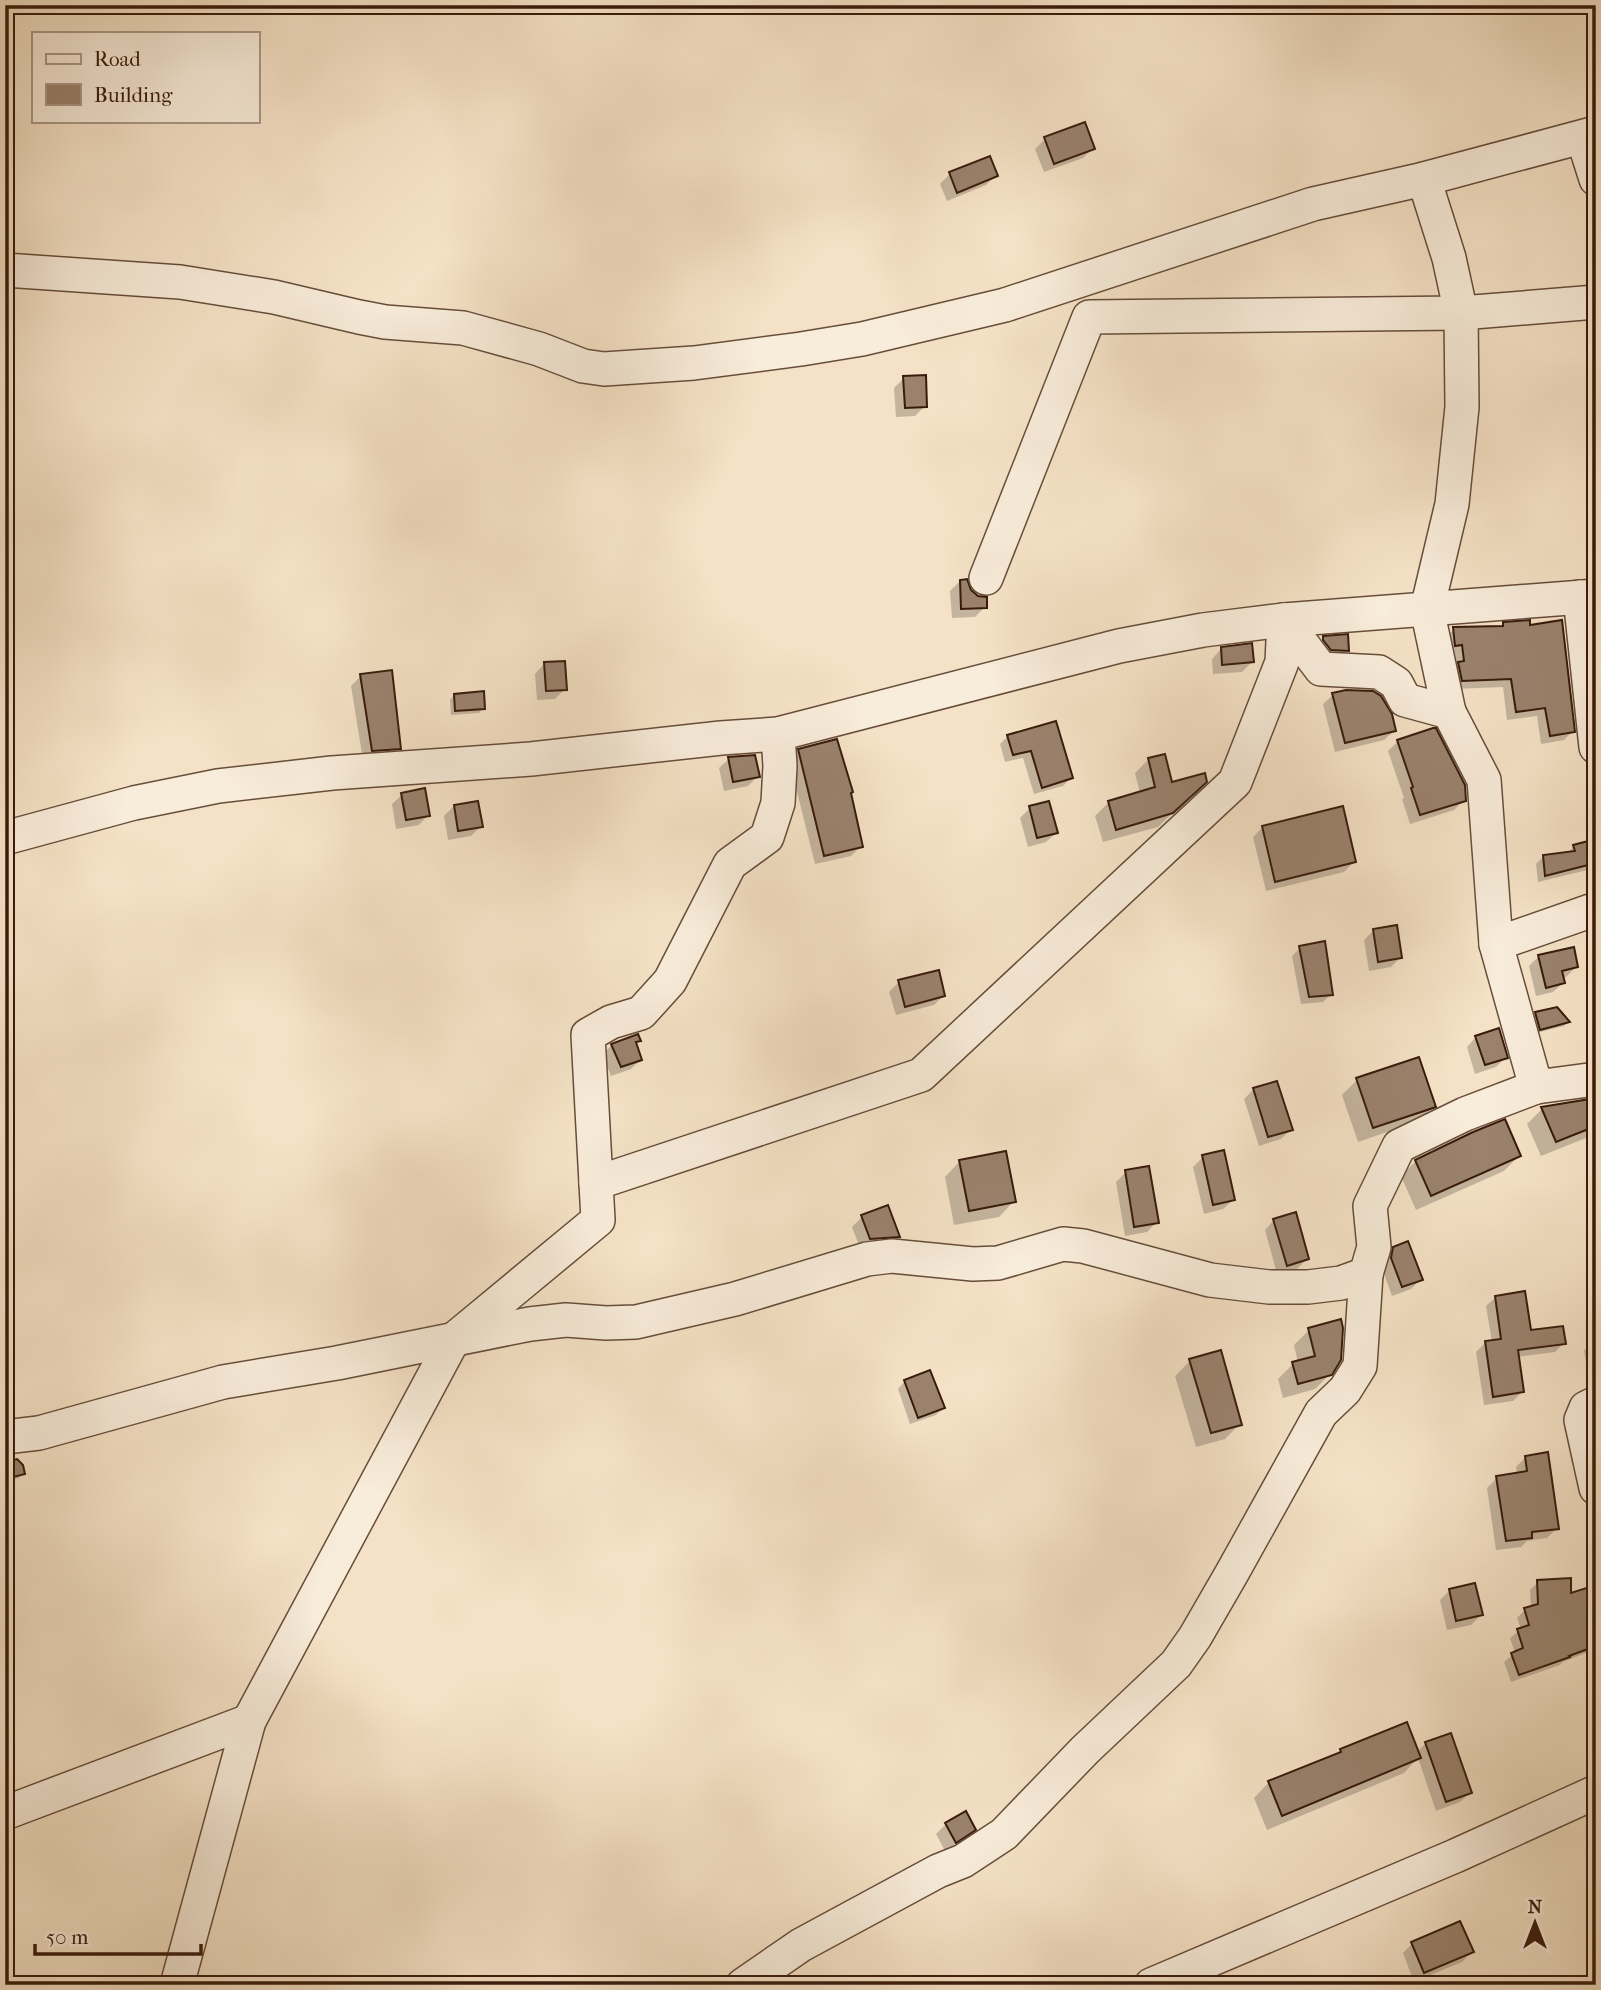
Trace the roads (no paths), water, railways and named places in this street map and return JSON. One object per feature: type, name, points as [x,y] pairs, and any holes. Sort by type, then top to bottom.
[{"type":"street","points":[[5,270],[180,282],[274,297],[385,322],[463,328],[539,349],[583,366],[604,369],[694,363],[875,336],[1058,289],[1313,204],[1424,179],[1590,135],[1596,179]]},
{"type":"street","points":[[1424,179],[1449,258],[1461,313],[1462,408],[1452,504],[1427,609],[1449,712],[1484,780],[1496,944],[1536,1087]]},
{"type":"street","points":[[986,578],[1089,317],[1461,313],[1596,302]]},
{"type":"street","points":[[5,838],[134,803],[218,786],[332,774],[531,760],[778,734],[1119,646],[1203,630],[1284,620],[1588,596],[1596,747]]},
{"type":"street","points":[[1284,620],[1321,669],[1379,672],[1396,683],[1405,700],[1449,712]]},
{"type":"street","points":[[596,1183],[920,1075],[1235,782],[1282,662],[1284,620]]},
{"type":"street","points":[[177,1985],[249,1721],[453,1340],[598,1220],[588,1035],[611,1022],[641,1013],[670,981],[730,864],[767,837],[778,803],[778,734]]},
{"type":"street","points":[[1496,944],[1596,909]]},
{"type":"street","points":[[743,1985],[801,1945],[938,1871],[962,1861],[1004,1833],[1085,1750],[1176,1664],[1214,1605],[1321,1413],[1345,1390],[1360,1366],[1366,1274],[1374,1247],[1370,1206],[1399,1146],[1465,1114],[1536,1087],[1596,1079]]},
{"type":"street","points":[[5,1437],[39,1433],[223,1382],[337,1363],[530,1324],[566,1320],[636,1322],[735,1299],[867,1259],[892,1256],[973,1264],[998,1263],[1063,1244],[1083,1246],[1210,1280],[1269,1287],[1308,1287],[1341,1283],[1366,1274]]},
{"type":"street","points":[[1596,1403],[1586,1408],[1581,1420],[1596,1488]]},
{"type":"street","points":[[5,1813],[249,1721]]},
{"type":"street","points":[[1151,1985],[1455,1856],[1596,1792]]}]
